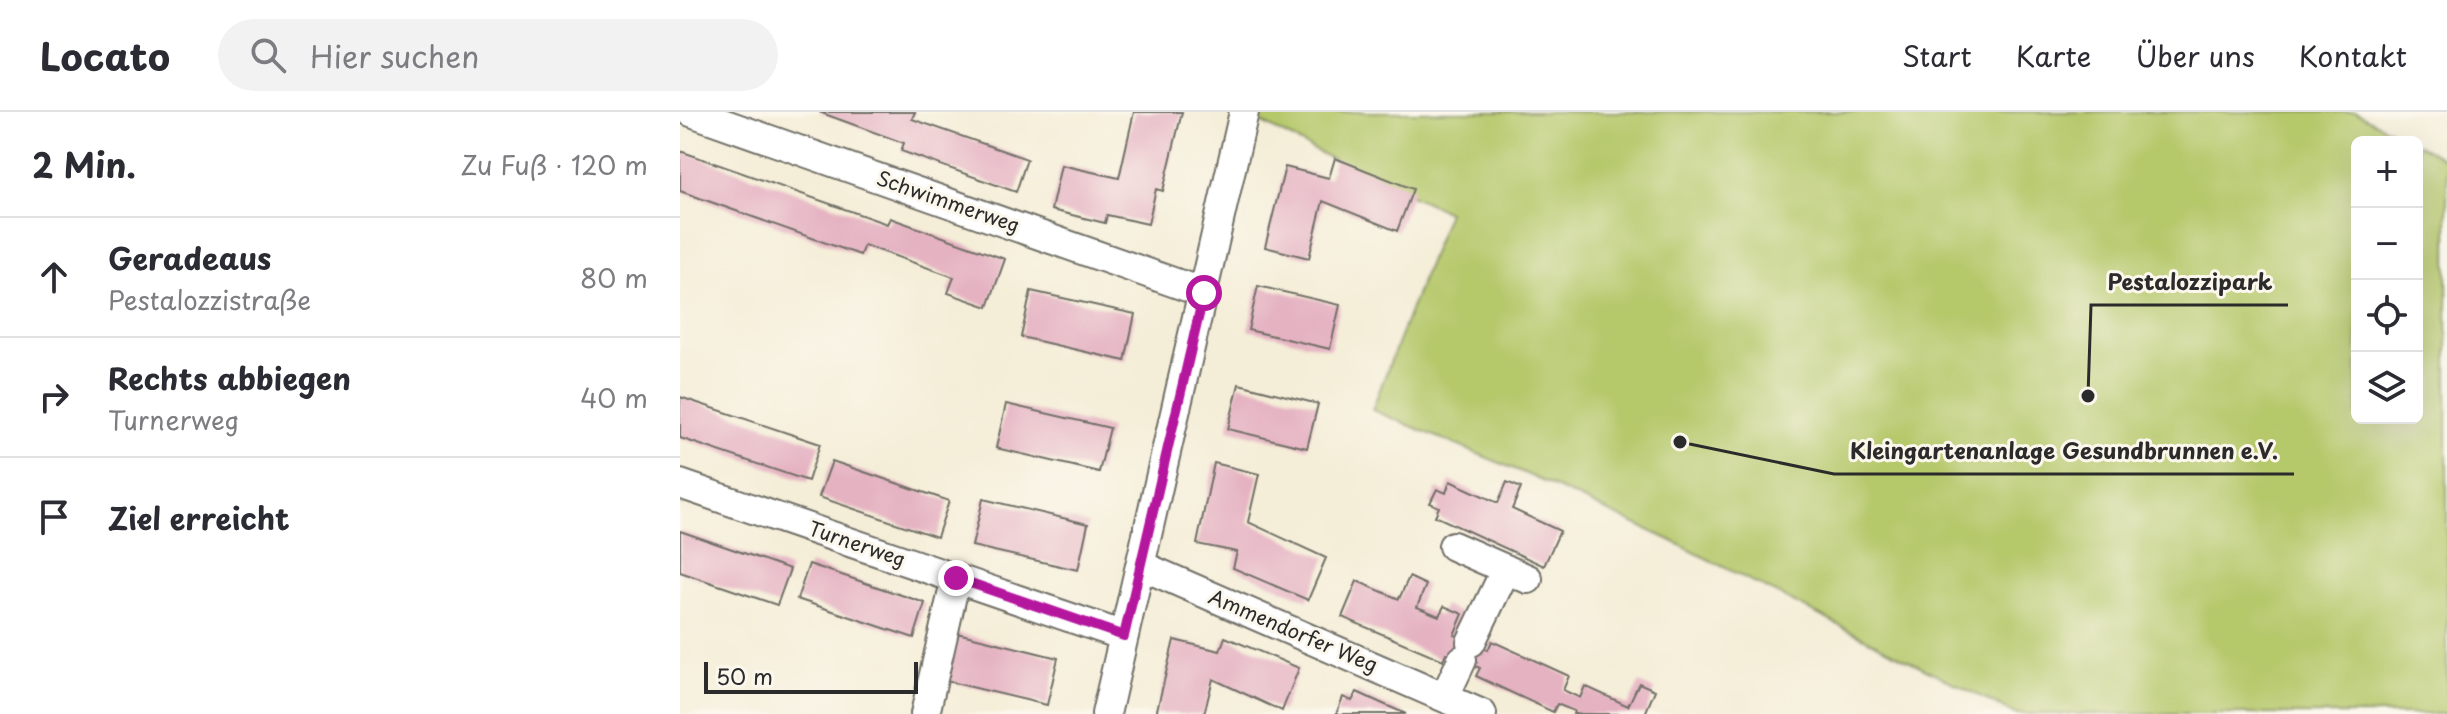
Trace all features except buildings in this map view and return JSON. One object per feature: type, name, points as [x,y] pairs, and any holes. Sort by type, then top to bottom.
[{"type":"street","name":"Schwimmerweg","points":[[691,112],[1204,293]]},
{"type":"street","points":[[1106,714],[1244,112]]},
{"type":"street","name":"Turnerweg","points":[[680,484],[1124,636]]},
{"type":"street","name":"Ammendorfer Weg","points":[[1140,565],[1462,707],[1467,651],[1517,574],[1453,546]]},
{"type":"street","points":[[925,714],[956,578]]},
{"type":"green space","points":[[1241,112],[2355,112],[2401,136],[2351,136],[2351,424],[2423,424],[2423,147],[2447,160],[2447,714],[2015,714],[1668,539],[1524,473],[1372,410],[1448,212],[1324,155]]},
{"type":"place","name":"Pestalozzipark","points":[[2088,396]]},
{"type":"place","name":"Kleingartenanlage Gesundbrunnen e.V.","points":[[1680,442]]},
{"type":"route","points":[[956,578],[1124,636],[1204,293]]}]
